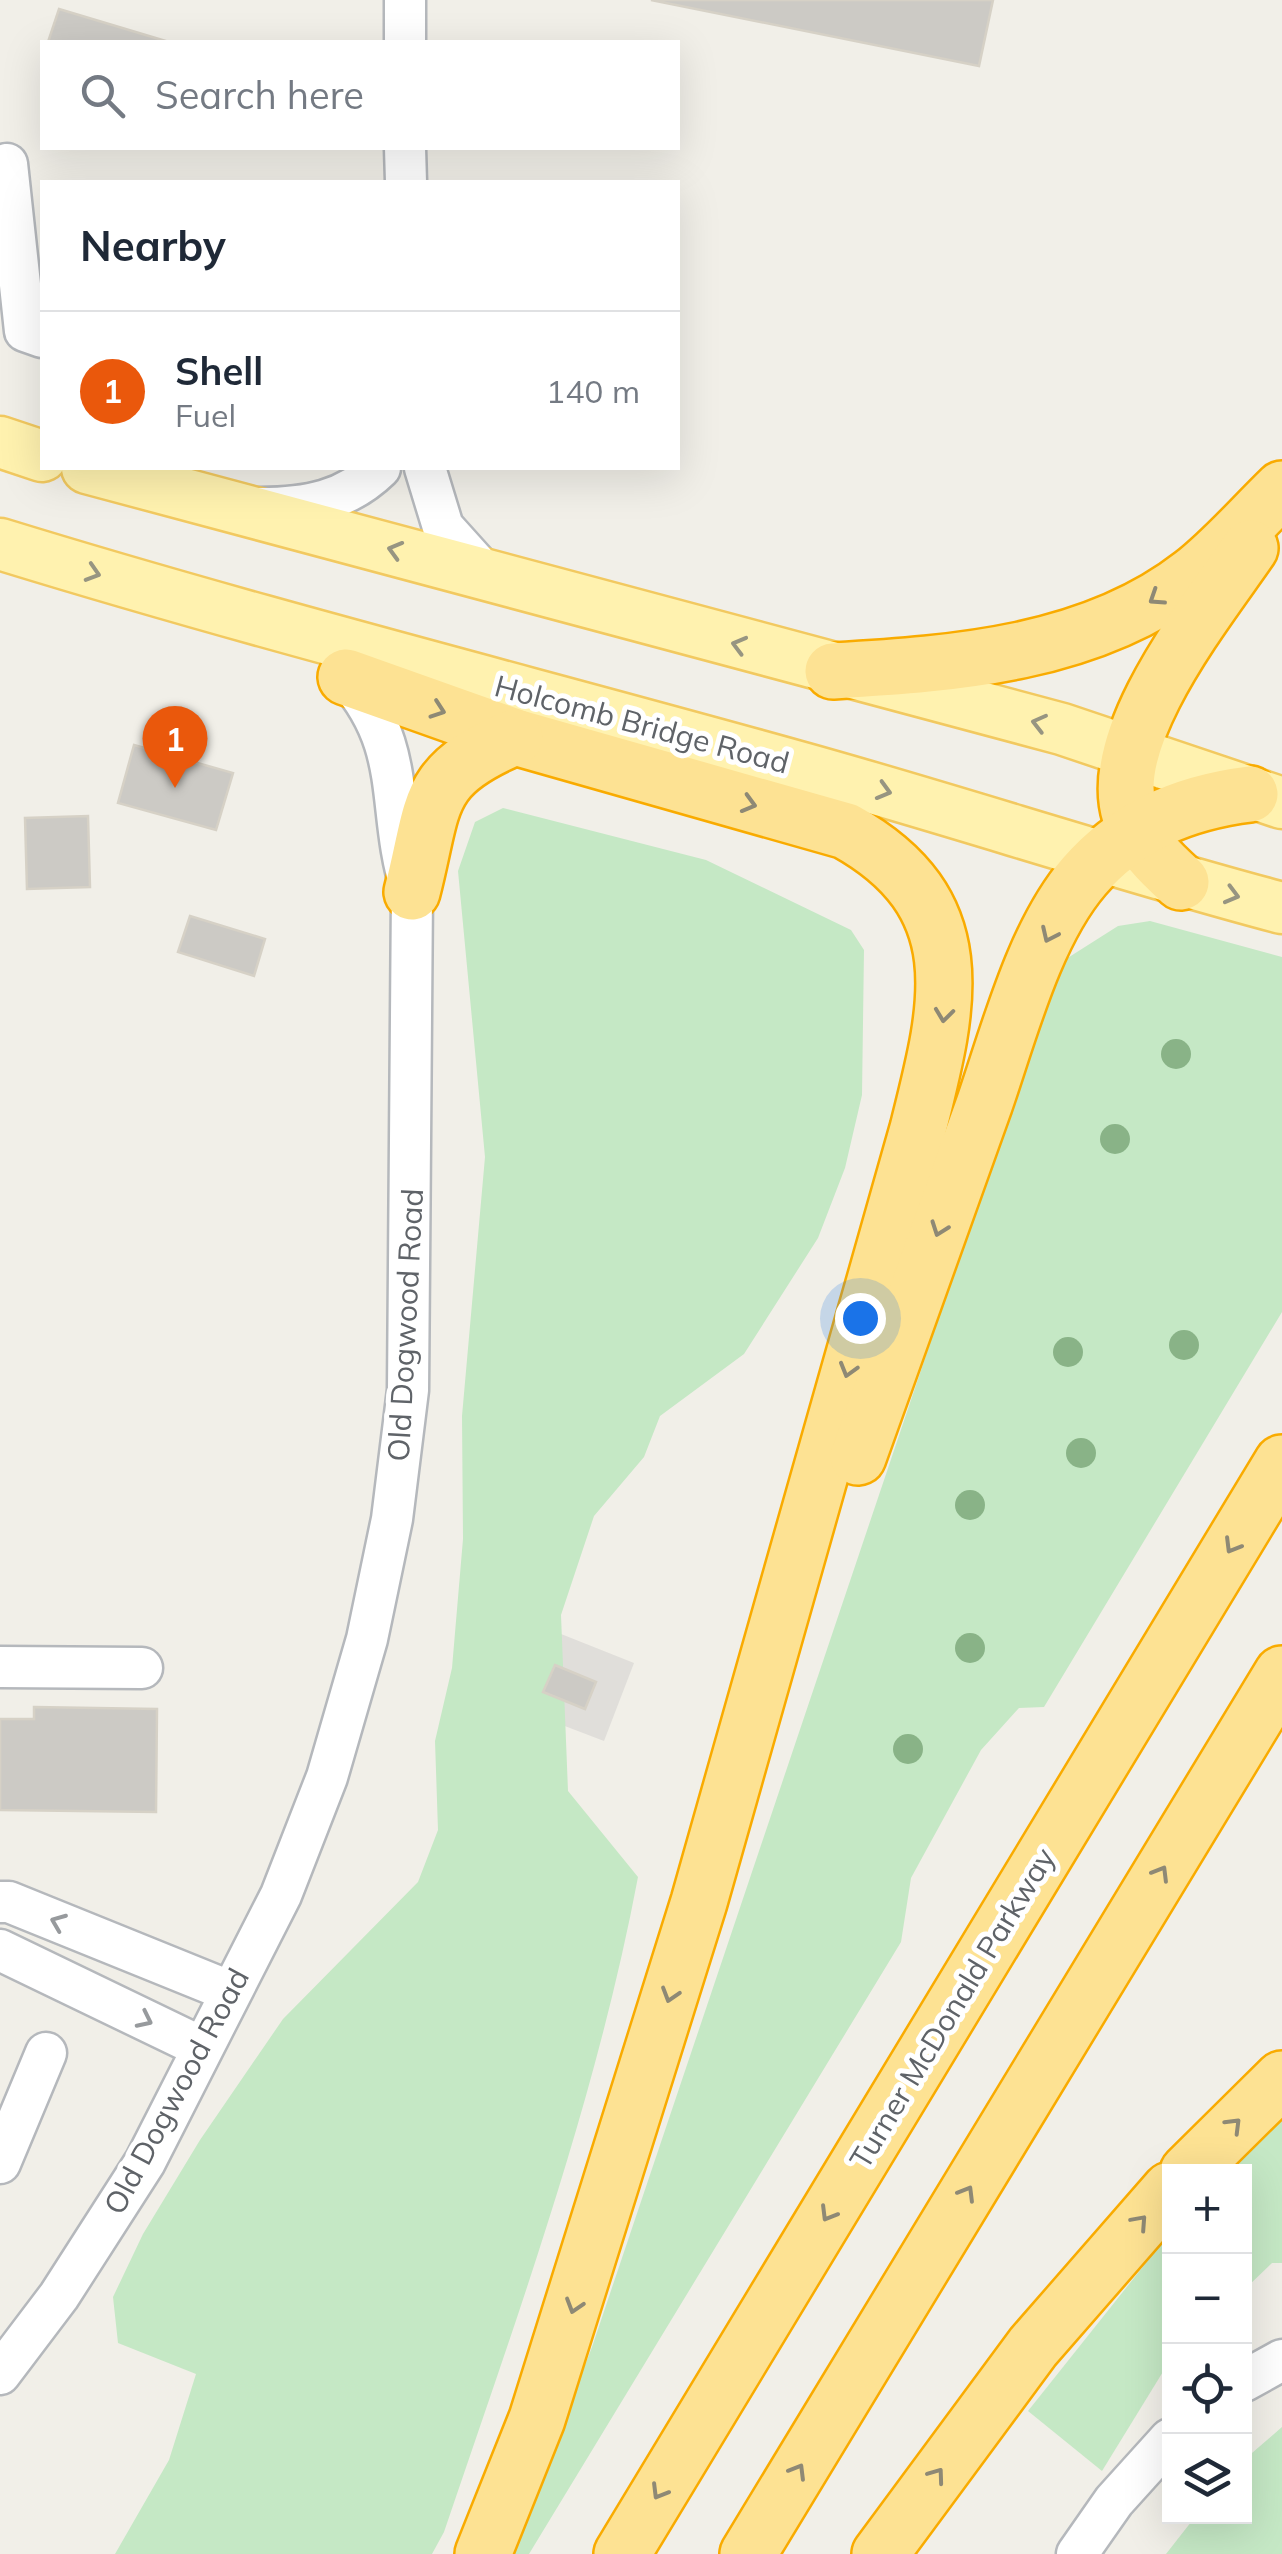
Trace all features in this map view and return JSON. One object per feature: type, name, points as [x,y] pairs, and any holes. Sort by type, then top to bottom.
[{"type":"highway","points":[[832,671],[954,662],[1024,650],[1083,632],[1142,608],[1193,574],[1282,489]]},
{"type":"highway","points":[[1120,843],[1132,750],[1158,685],[1282,499]]},
{"type":"highway","points":[[346,677],[515,737],[846,831],[875,848],[919,891],[936,924],[946,963],[940,1041],[918,1129],[700,1902],[537,2419],[483,2554]]},
{"type":"highway","points":[[412,892],[433,806],[446,777],[477,753],[515,737]]},
{"type":"highway","points":[[700,1902],[1029,976],[1068,897],[1120,843],[1179,809],[1266,798]]},
{"type":"highway","points":[[1120,843],[1154,857],[1181,882]]},
{"type":"highway","name":"Turner McDonald Parkway","points":[[622,2554],[1282,1463]]},
{"type":"highway","points":[[748,2554],[1282,1674]]},
{"type":"highway","points":[[1196,2164],[1282,2079]]},
{"type":"highway","points":[[880,2554],[1033,2347],[1162,2199]]},
{"type":"main road","points":[[0,442],[40,455]]},
{"type":"main road","points":[[96,470],[1132,750],[1266,798]]},
{"type":"main road","name":"Holcomb Bridge Road","points":[[0,544],[212,609],[772,760],[1120,843]]},
{"type":"main road","points":[[212,609],[346,677]]},
{"type":"main road","points":[[1181,882],[1282,908]]},
{"type":"street","points":[[405,0],[405,40]]},
{"type":"street","points":[[405,150],[406,180]]},
{"type":"street","points":[[7,164],[25,331],[40,336]]},
{"type":"street","points":[[242,508],[292,508],[336,498],[354,491],[378,470]]},
{"type":"street","points":[[427,470],[443,527],[488,576]]},
{"type":"street","name":"Old Dogwood Road","points":[[0,2374],[59,2296],[146,2162],[229,1991],[281,1895],[327,1777],[367,1639],[392,1519],[408,1390],[412,892],[400,854],[388,745],[372,706],[346,677]]},
{"type":"street","points":[[0,1667],[142,1668]]},
{"type":"street","points":[[0,1902],[10,1902],[229,1991]]},
{"type":"street","points":[[90,1994],[115,1945]]},
{"type":"street","points":[[0,1950],[201,2047]]},
{"type":"street","points":[[0,2163],[46,2053]]},
{"type":"street","points":[[1252,2377],[1282,2360]]},
{"type":"street","points":[[1077,2554],[1126,2486],[1162,2448]]},
{"type":"shaded area","points":[[546,1628],[634,1663],[604,1741],[515,1707]]},
{"type":"green space","points":[[503,808],[706,860],[851,930],[864,950],[862,1095],[845,1168],[818,1238],[744,1354],[660,1416],[644,1457],[594,1516],[561,1615],[568,1791],[638,1877],[621,1960],[577,2126],[444,2532],[432,2554],[115,2554],[169,2460],[196,2374],[118,2343],[113,2297],[143,2234],[200,2140],[283,2019],[418,1882],[438,1830],[435,1741],[452,1668],[463,1539],[462,1416],[485,1157],[458,871],[475,822]]},
{"type":"green space","points":[[1150,921],[1282,957],[1282,1312],[1044,1707],[1019,1708],[981,1750],[911,1878],[901,1942],[529,2554],[512,2554],[592,2347],[1042,1011],[1066,959],[1118,926]]},
{"type":"green space","points":[[1282,2118],[1282,2263],[1272,2263],[1252,2282],[1252,2164],[1233,2164]]},
{"type":"green space","points":[[1162,2243],[1162,2373],[1102,2471],[1028,2411]]},
{"type":"green space","points":[[1282,2427],[1282,2554],[1166,2554],[1190,2524],[1252,2524],[1252,2453]]},
{"type":"building","points":[[651,0],[993,0],[979,66]]},
{"type":"building","points":[[59,9],[162,40],[49,40]]},
{"type":"building","points":[[134,745],[233,773],[216,830],[118,803]]},
{"type":"building","points":[[88,816],[90,887],[27,889],[25,818]]},
{"type":"building","points":[[190,916],[265,939],[254,976],[178,952]]},
{"type":"building","points":[[555,1665],[596,1682],[585,1709],[543,1692]]},
{"type":"building","points":[[34,1707],[157,1709],[156,1812],[0,1810],[0,1719],[34,1719]]},
{"type":"place","name":"Shell","points":[[175,788]]}]
